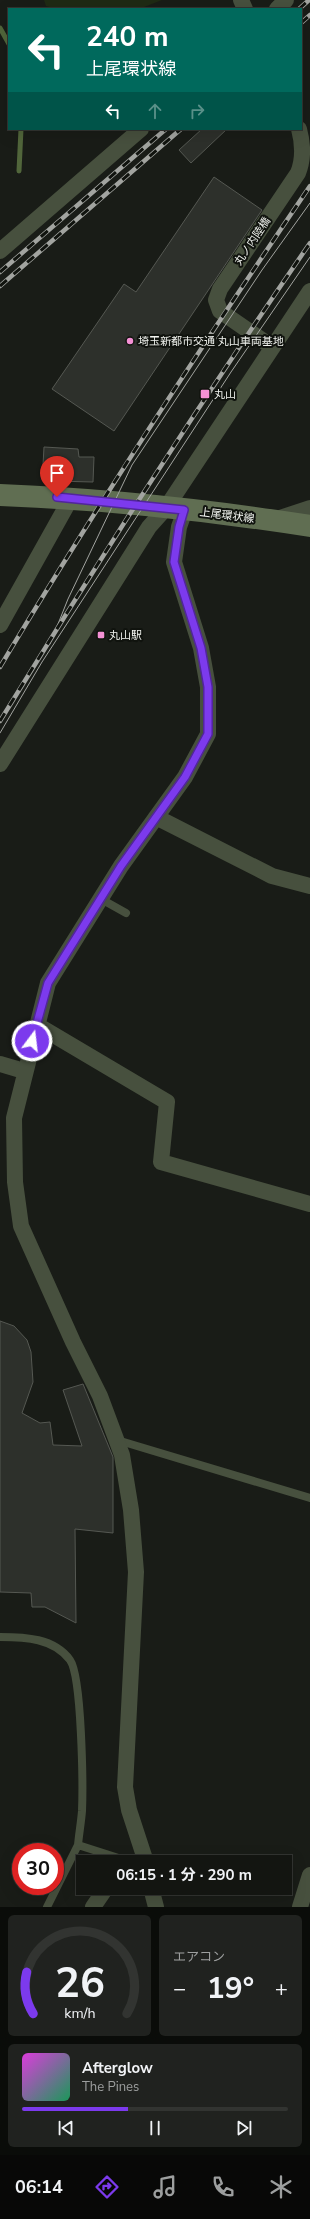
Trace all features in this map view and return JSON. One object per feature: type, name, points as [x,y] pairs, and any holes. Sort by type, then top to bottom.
[{"type":"main road","name":"上尾環状線","points":[[0,495],[71,498],[273,520],[310,526]]},
{"type":"street","points":[[278,8],[286,0]]},
{"type":"street","points":[[0,251],[140,130]]},
{"type":"street","name":"丸ノ内陸橋","points":[[272,347],[220,311],[217,305],[217,295],[298,173],[303,155],[299,130]]},
{"type":"street","points":[[0,764],[149,527],[175,509],[272,347],[310,291]]},
{"type":"street","points":[[0,625],[71,498]]},
{"type":"street","points":[[273,520],[310,508]]},
{"type":"street","points":[[144,1855],[129,1810],[125,1787],[136,1572],[131,1510],[122,1455],[100,1396],[73,1342],[21,1226],[15,1182],[14,1118],[24,1071],[48,983],[101,899],[156,817],[185,777],[208,734],[208,687],[201,648],[174,562],[179,527],[175,509]]},
{"type":"street","points":[[310,526],[310,533]]},
{"type":"street","points":[[156,817],[272,876],[310,886]]},
{"type":"street","points":[[36,1025],[167,1102],[161,1162],[310,1204]]},
{"type":"street","points":[[0,1064],[24,1071]]},
{"type":"street","points":[[300,1907],[310,1875]]},
{"type":"street","points":[[93,1907],[101,1895]]},
{"type":"street","points":[[153,1895],[156,1907]]},
{"type":"lane","points":[[101,899],[126,913]]},
{"type":"lane","points":[[116,1440],[310,1498]]},
{"type":"lane","points":[[0,1637],[21,1637],[50,1644],[70,1660],[78,1681],[82,1787],[82,1813],[78,1845],[47,1907]]},
{"type":"lane","points":[[78,1845],[109,1855]]},
{"type":"green space","points":[[44,0],[162,0],[142,8],[53,8],[46,6]]},
{"type":"building","points":[[201,130],[226,130],[191,163],[179,150]]},
{"type":"building","name":"埼玉新都市交通 丸山車両基地","points":[[214,177],[262,210],[114,431],[52,389],[124,284],[136,292]]},
{"type":"building","points":[[44,447],[78,449],[79,457],[94,457],[93,482],[53,481],[53,465],[43,465]]},
{"type":"building","points":[[0,1321],[14,1326],[27,1340],[31,1352],[33,1382],[22,1413],[40,1423],[50,1422],[53,1445],[82,1446],[63,1390],[83,1384],[113,1457],[113,1533],[75,1529],[76,1623],[45,1607],[32,1607],[31,1593],[0,1592]]},
{"type":"waterway","points":[[0,28],[8,42]]},
{"type":"waterway","points":[[19,171],[21,130]]},
{"type":"tram line","points":[[50,644],[68,599],[132,465],[262,270],[310,203]]},
{"type":"tram line","points":[[0,733],[42,662],[231,372],[310,257]]},
{"type":"railway","points":[[300,8],[309,0]]},
{"type":"railway","points":[[302,22],[310,15]]},
{"type":"railway","points":[[0,272],[165,130]]},
{"type":"railway","points":[[0,286],[180,130]]},
{"type":"railway","points":[[0,667],[152,424],[310,186]]},
{"type":"railway","points":[[0,721],[152,480],[310,243]]},
{"type":"place","name":"埼玉新都市交通 丸山車両基地","points":[[130,341]]},
{"type":"place","name":"丸山","points":[[205,394]]},
{"type":"place","name":"丸山駅","points":[[101,635]]},
{"type":"route","points":[[32,1041],[48,983],[121,866],[185,777],[208,734],[208,687],[201,648],[174,562],[179,527],[184,510],[57,497]]}]
